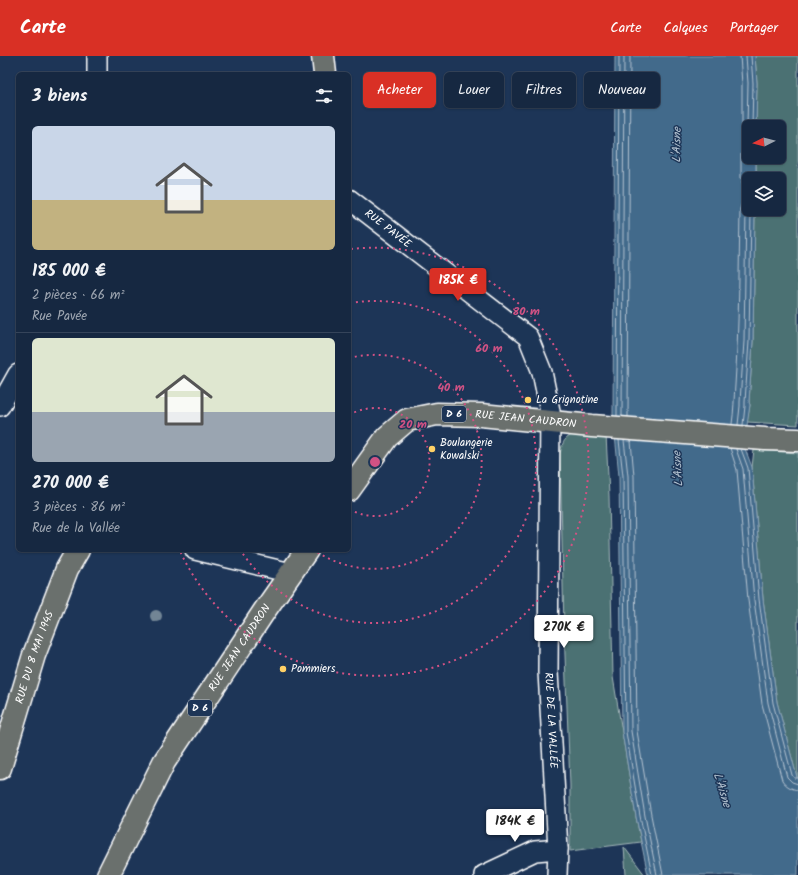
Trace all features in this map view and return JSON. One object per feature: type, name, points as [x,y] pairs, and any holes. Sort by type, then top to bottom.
[{"type":"main road","points":[[324,56],[324,72]]},
{"type":"main road","name":"RUE JEAN CAUDRON","points":[[351,487],[387,437],[407,420],[437,414],[481,415],[592,426],[765,439],[798,440]]},
{"type":"main road","name":"RUE DU 8 MAI 1945","points":[[0,768],[34,655],[68,569],[77,552]]},
{"type":"main road","name":"RUE JEAN CAUDRON","points":[[108,875],[164,762],[264,610],[306,552]]},
{"type":"street","points":[[97,56],[97,72]]},
{"type":"street","name":"RUE PAVÉE","points":[[351,201],[528,337],[542,372],[550,411],[550,421]]},
{"type":"street","points":[[0,406],[16,378]]},
{"type":"street","name":"RUE DE LA VALLÉE","points":[[550,421],[548,672],[558,849],[557,875]]},
{"type":"street","points":[[203,552],[291,573]]},
{"type":"street","points":[[484,875],[535,851],[558,849]]},
{"type":"green space","points":[[755,56],[798,56],[798,425],[747,422],[750,405],[753,341],[755,216],[786,216],[786,172],[756,172],[756,164],[786,164],[786,120],[756,120],[757,83]]},
{"type":"green space","points":[[577,432],[606,435],[609,496],[613,677],[641,842],[570,851],[570,785],[564,629],[560,454],[565,440]]},
{"type":"green space","points":[[754,450],[798,453],[798,781],[777,702],[763,599],[752,467]]},
{"type":"green space","points":[[624,847],[645,875],[626,875]]},
{"type":"water","name":"L'Aisne","points":[[615,56],[755,56],[757,83],[756,120],[742,120],[742,164],[756,164],[756,172],[742,172],[742,216],[755,216],[753,341],[750,405],[744,446],[752,467],[763,599],[777,702],[798,781],[798,875],[648,875],[636,817],[622,732],[619,476],[613,414],[615,108],[660,108],[660,72],[615,72]]},
{"type":"place","name":"La Grignotine","points":[[528,400]]},
{"type":"place","name":"Boulangerie Kowalski","points":[[432,449]]},
{"type":"place","name":"Pommiers","points":[[283,669]]}]
